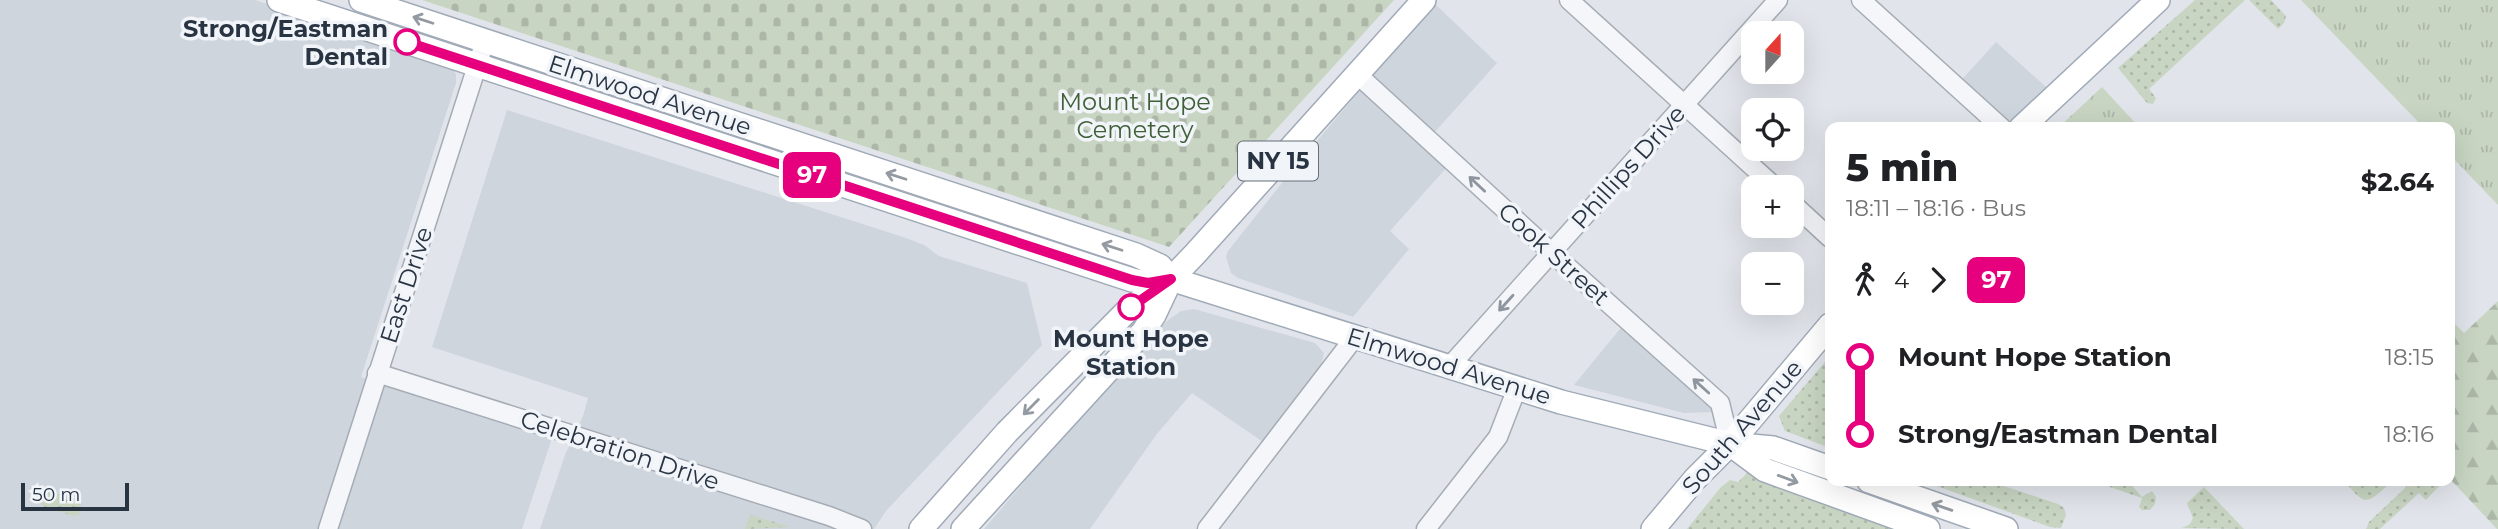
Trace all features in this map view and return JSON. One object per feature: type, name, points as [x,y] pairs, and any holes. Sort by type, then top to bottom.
[{"type":"main road","name":"Elmwood Avenue","points":[[279,0],[1132,280],[1148,283],[1171,279],[1561,401],[1730,444],[1773,448],[1825,466]]},
{"type":"main road","name":"Elmwood Avenue","points":[[361,0],[1136,255],[1160,266],[1171,279]]},
{"type":"main road","name":"NY 15","points":[[921,529],[1007,432],[1129,309],[1171,279],[1424,0]]},
{"type":"main road","points":[[2027,122],[2158,0]]},
{"type":"main road","name":"NY 15","points":[[963,529],[1143,332],[1171,279]]},
{"type":"main road","name":"South Avenue","points":[[1653,529],[1695,479],[1730,444],[1825,331]]},
{"type":"main road","name":"Elmwood Avenue","points":[[1730,444],[1766,471],[1928,529]]},
{"type":"main road","points":[[1883,486],[2006,529]]},
{"type":"street","points":[[1569,0],[1762,175]]},
{"type":"street","name":"Phillips Drive","points":[[1449,367],[1778,0]]},
{"type":"street","points":[[1861,0],[1995,122]]},
{"type":"street","name":"East Drive","points":[[328,529],[485,41]]},
{"type":"street","name":"Cook Street","points":[[1358,75],[1720,403],[1730,444]]},
{"type":"street","points":[[1804,214],[1825,233]]},
{"type":"street","points":[[1207,529],[1355,337]]},
{"type":"street","name":"Celebration Drive","points":[[377,373],[829,516],[862,529]]},
{"type":"street","points":[[1426,529],[1498,437],[1517,388]]},
{"type":"shaded area","points":[[0,0],[255,0],[450,66],[456,74],[456,83],[361,377],[552,438],[522,529],[0,529]]},
{"type":"shaded area","points":[[1434,3],[1497,63],[1424,144],[1448,166],[1390,231],[1409,249],[1353,317],[1238,278],[1231,273],[1226,257],[1228,251],[1289,174]]},
{"type":"shaded area","points":[[1996,42],[2055,95],[2027,122],[1995,122],[1956,86]]},
{"type":"shaded area","points":[[507,110],[903,237],[924,245],[939,256],[1027,283],[1042,345],[886,511],[874,529],[540,529],[588,398],[432,347]]},
{"type":"shaded area","points":[[1194,309],[1315,343],[1324,353],[1321,366],[1263,442],[1192,393],[1156,435],[1090,529],[984,529],[1025,481],[1025,473],[1167,321],[1181,311]]},
{"type":"shaded area","points":[[1624,324],[1717,407],[1714,412],[1684,413],[1574,385]]},
{"type":"green space","name":"Mount Hope Cemetery","points":[[422,0],[1394,0],[1169,247]]},
{"type":"green space","points":[[2195,0],[2245,0],[2149,89],[2156,98],[2153,104],[2147,103],[2118,68]]},
{"type":"green space","points":[[2249,0],[2271,0],[2286,16],[2284,23],[2278,29]]},
{"type":"green space","points":[[2301,0],[2498,0],[2498,205],[2455,160],[2455,122],[2418,122]]},
{"type":"green space","points":[[2102,87],[2134,122],[2064,122]]},
{"type":"green space","points":[[2498,301],[2498,529],[2455,484],[2455,324],[2464,333]]},
{"type":"green space","points":[[1825,362],[1825,446],[1785,431],[1779,416]]},
{"type":"green space","points":[[1747,473],[1901,529],[1687,529],[1721,487],[1730,480],[1738,482]]},
{"type":"green space","points":[[1937,486],[2004,486],[2058,504],[2064,508],[2066,515],[2061,528],[2050,527]]},
{"type":"green space","points":[[2132,486],[2142,497],[2152,491],[2156,497],[2155,504],[2150,510],[2142,510],[2139,507],[2142,498],[2110,487]]},
{"type":"green space","points":[[2349,486],[2387,486],[2369,499],[2364,500]]},
{"type":"green space","points":[[2439,486],[2426,500],[2419,493],[2380,529],[2366,529],[2369,522],[2405,488]]},
{"type":"green space","points":[[2204,487],[2244,529],[2182,528],[2190,524],[2193,518],[2187,503]]},
{"type":"green space","points":[[49,491],[78,501],[81,504],[79,515],[43,507],[41,497]]},
{"type":"green space","points":[[750,515],[791,527],[745,529]]},
{"type":"bus line","name":"97","points":[[407,42],[1132,280],[1148,283],[1171,279],[1131,307]]},
{"type":"place","name":"Strong/Eastman Dental","points":[[407,42]]},
{"type":"place","name":"Mount Hope Station","points":[[1131,307]]}]
